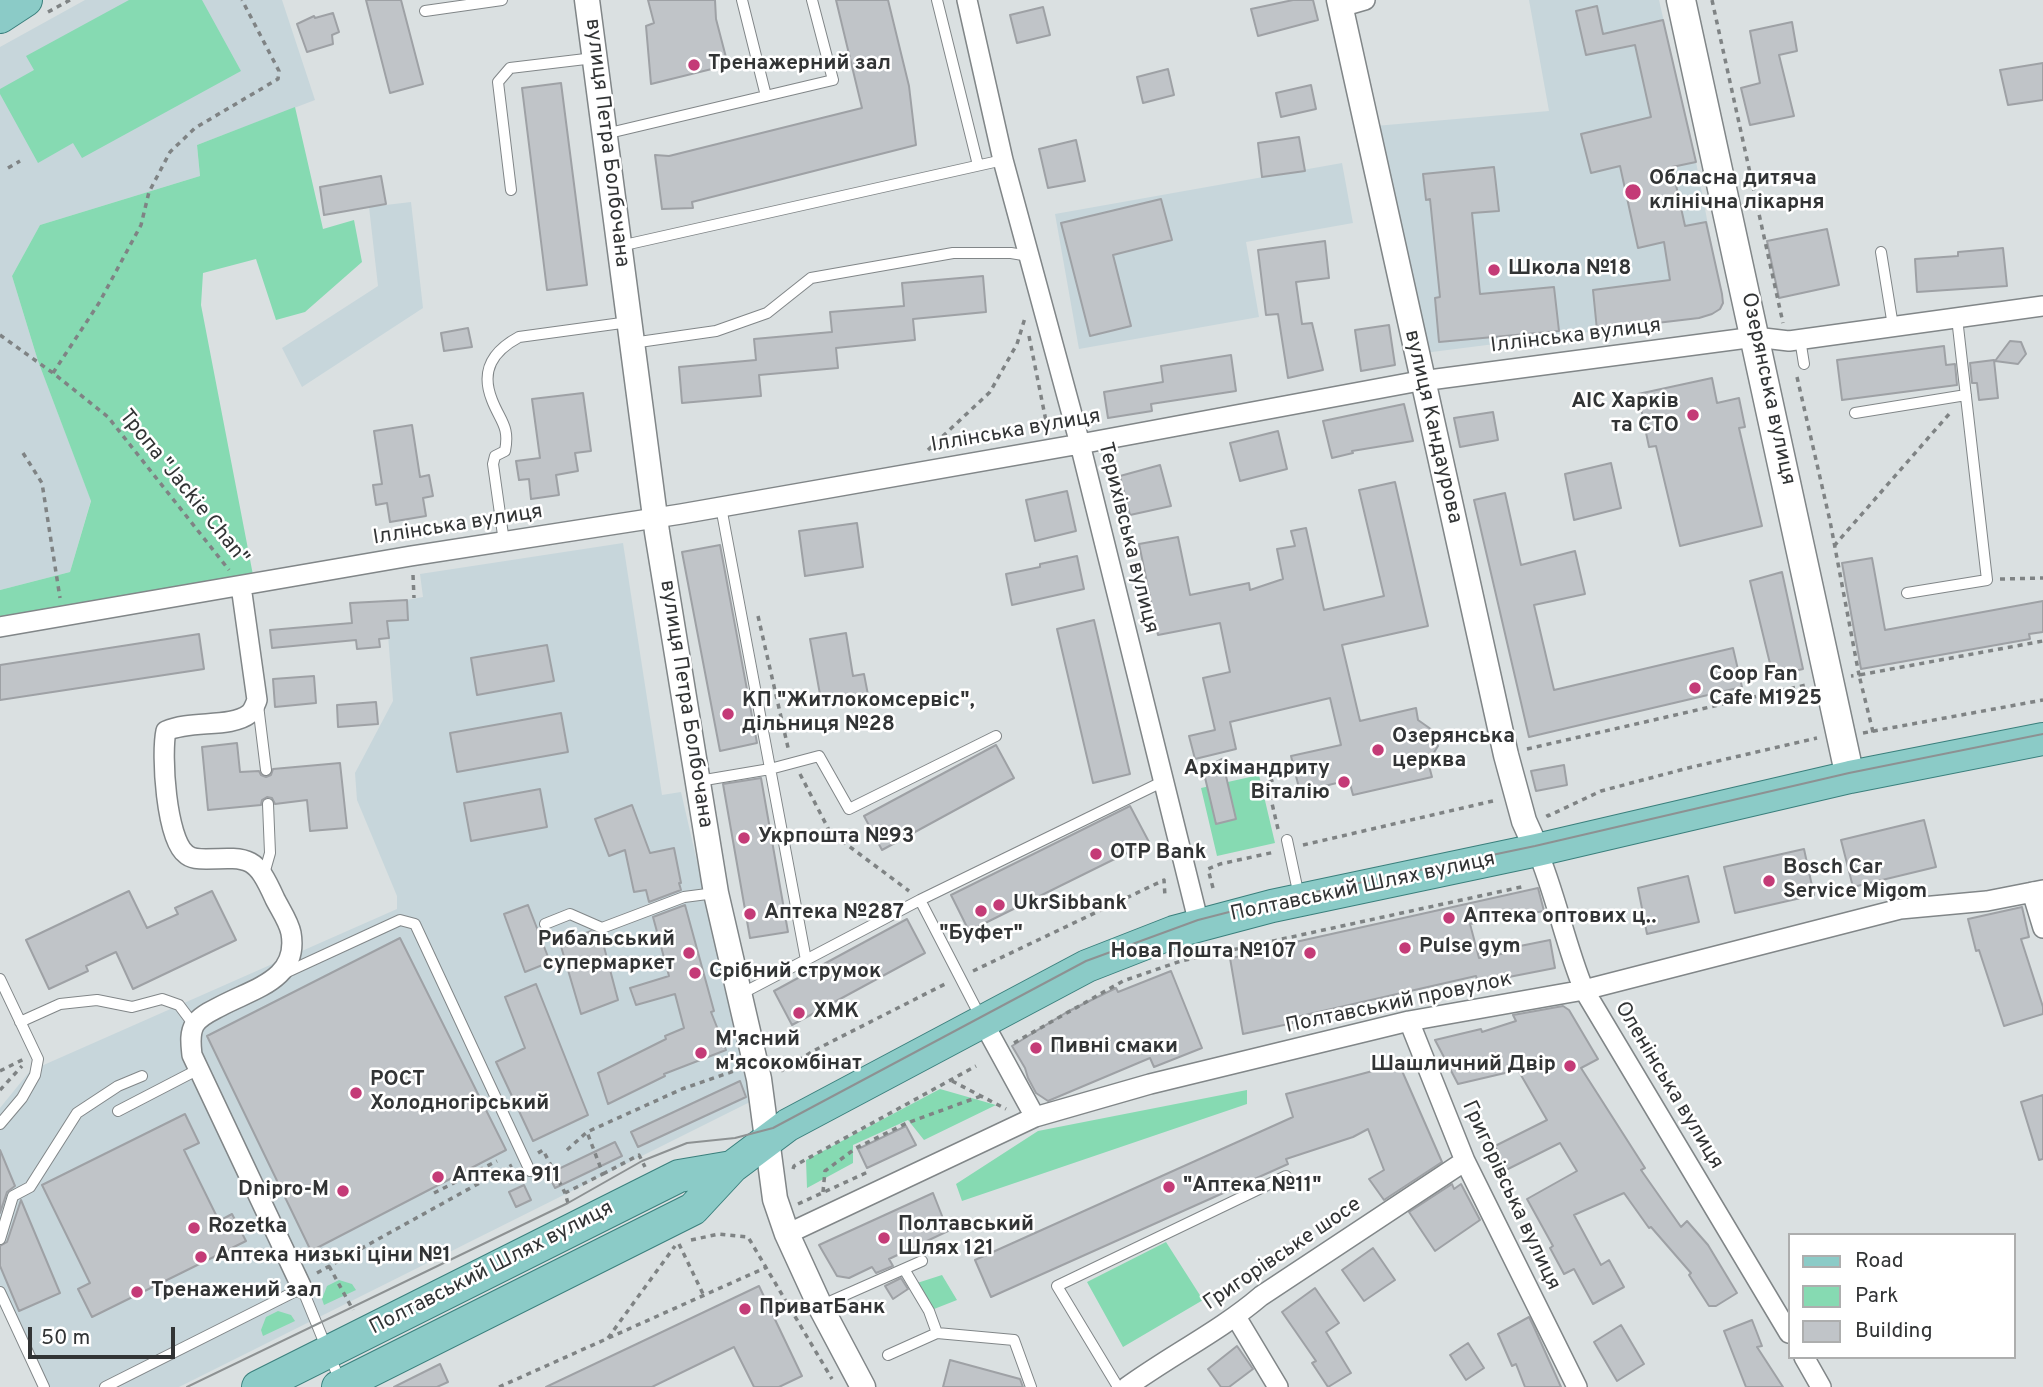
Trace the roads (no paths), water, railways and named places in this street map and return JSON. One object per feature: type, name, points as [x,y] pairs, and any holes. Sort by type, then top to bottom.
[{"type":"main road","points":[[0,17],[26,0]]},
{"type":"main road","name":"Озерянська вулиця","points":[[1681,0],[1850,777]]},
{"type":"main road","name":"Полтавський Шлях вулиця","points":[[340,1386],[693,1209],[732,1167],[788,1125],[1087,966],[1199,924],[1300,900],[1537,850],[1850,777],[2043,739]]},
{"type":"main road","name":"Полтавський Шлях вулиця","points":[[258,1387],[679,1176],[732,1167]]},
{"type":"street","name":"вулиця Петра Болбочана","points":[[587,0],[655,518],[716,893],[759,1079],[775,1199],[787,1234],[820,1306],[863,1387]]},
{"type":"street","name":"Терихівська вулиця","points":[[967,0],[1003,160],[1080,444],[1199,924]]},
{"type":"street","points":[[1340,4],[1364,0]]},
{"type":"street","name":"вулиця Кандаурова","points":[[1340,4],[1506,755],[1524,821],[1537,850]]},
{"type":"street","name":"Іллінська вулиця","points":[[0,627],[241,586],[320,568],[721,507],[1422,380],[1755,337],[1795,340],[2043,306]]},
{"type":"street","points":[[241,586],[257,700],[251,713],[235,722],[180,725],[166,731],[163,743],[175,839],[186,855],[199,859],[250,860],[264,874],[291,931],[291,958],[281,975],[206,1014],[194,1025],[191,1039],[192,1055],[305,1283]]},
{"type":"street","name":"Оленінська вулиця","points":[[1537,850],[1549,881],[1570,956],[1584,990],[1787,1330]]},
{"type":"street","points":[[2038,891],[2043,928]]},
{"type":"street","name":"Полтавський провулок","points":[[787,1234],[1035,1117],[1150,1084],[1409,1021],[1584,990],[1900,909],[1987,901],[2038,891]]},
{"type":"street","points":[[983,1021],[1035,1117]]},
{"type":"street","name":"Григорівська вулиця","points":[[1409,1021],[1465,1161],[1577,1387]]},
{"type":"street","name":"Григорівське шосе","points":[[1127,1387],[1164,1360],[1236,1317],[1261,1296],[1465,1161]]},
{"type":"street","points":[[1236,1317],[1278,1387]]},
{"type":"street","points":[[1805,1359],[1822,1387]]},
{"type":"lane","points":[[425,11],[502,0]]},
{"type":"lane","points":[[742,0],[766,96]]},
{"type":"lane","points":[[605,134],[833,80],[812,0]]},
{"type":"lane","points":[[937,0],[978,165]]},
{"type":"lane","points":[[511,190],[498,82],[510,68],[595,58]]},
{"type":"lane","points":[[620,247],[1003,160]]},
{"type":"lane","points":[[1881,252],[1894,326]]},
{"type":"lane","points":[[504,542],[493,464],[495,456],[505,451],[508,439],[504,421],[491,400],[487,377],[492,358],[503,346],[519,337],[716,331],[767,313],[811,278],[953,253],[1011,253],[1030,256]]},
{"type":"lane","points":[[1907,593],[1987,580],[1957,318]]},
{"type":"lane","points":[[1795,340],[1804,364]]},
{"type":"lane","points":[[1855,413],[1966,395]]},
{"type":"lane","points":[[721,507],[806,960]]},
{"type":"lane","points":[[257,700],[266,770]]},
{"type":"lane","points":[[697,781],[770,769],[819,756],[849,808],[996,736]]},
{"type":"lane","points":[[740,995],[920,900],[1164,781]]},
{"type":"lane","points":[[264,874],[271,853],[268,804]]},
{"type":"lane","points":[[1286,846],[1300,900]]},
{"type":"lane","points":[[545,924],[570,914],[601,928],[684,897],[716,893]]},
{"type":"lane","points":[[920,900],[983,1021]]},
{"type":"lane","points":[[281,975],[400,920],[415,924],[530,1171]]},
{"type":"lane","points":[[0,979],[38,1059],[35,1075],[22,1098],[0,1124]]},
{"type":"lane","points":[[20,1022],[60,1004],[97,1000],[132,1007],[162,999],[179,1005],[194,1025]]},
{"type":"lane","points":[[118,1111],[199,1069]]},
{"type":"lane","points":[[0,1239],[13,1196],[30,1187],[76,1113],[118,1086],[142,1076]]},
{"type":"lane","points":[[1118,1387],[1057,1286],[1286,1176]]},
{"type":"lane","points":[[820,1306],[922,1261]]},
{"type":"lane","points":[[904,1269],[929,1311],[937,1332]]},
{"type":"lane","points":[[105,1387],[305,1283],[340,1386]]},
{"type":"lane","points":[[0,1292],[44,1387]]},
{"type":"lane","points":[[888,1355],[937,1332],[1014,1340],[1031,1387]]},
{"type":"tram line","points":[[187,1387],[568,1203],[642,1161],[687,1143],[735,1138],[773,1128],[1086,961],[1198,920],[1272,901],[1535,846],[1849,773],[2043,734]]},
{"type":"place","name":"Тренажерний зал","points":[[694,65]]},
{"type":"place","name":"Обласна дитяча клінічна лікарня","points":[[1633,192]]},
{"type":"place","name":"Школа №18","points":[[1494,270]]},
{"type":"place","name":"АІС Харків та СТО","points":[[1693,415]]},
{"type":"place","name":"Coop Fan Cafe M1925","points":[[1695,688]]},
{"type":"place","name":"КП \"Житлокомсервіс\", дільниця №28","points":[[728,714]]},
{"type":"place","name":"Озерянська церква","points":[[1378,750]]},
{"type":"place","name":"Архімандриту Віталію","points":[[1344,782]]},
{"type":"place","name":"Укрпошта №93","points":[[744,838]]},
{"type":"place","name":"OTP Bank","points":[[1096,854]]},
{"type":"place","name":"Bosch Car Service Migom","points":[[1769,881]]},
{"type":"place","name":"UkrSibbank","points":[[999,905]]},
{"type":"place","name":"\"Буфет\"","points":[[981,911]]},
{"type":"place","name":"Аптека №287","points":[[750,914]]},
{"type":"place","name":"Аптека оптових ц‥","points":[[1449,918]]},
{"type":"place","name":"Pulse gym","points":[[1405,948]]},
{"type":"place","name":"Рибальський супермаркет","points":[[689,953]]},
{"type":"place","name":"Нова Пошта №107","points":[[1310,953]]},
{"type":"place","name":"Срібний струмок","points":[[695,973]]},
{"type":"place","name":"ХМК","points":[[799,1013]]},
{"type":"place","name":"Пивні смаки","points":[[1036,1048]]},
{"type":"place","name":"М'ясний м'ясокомбінат","points":[[701,1053]]},
{"type":"place","name":"Шашличний Двір","points":[[1570,1066]]},
{"type":"place","name":"РОСТ Холодногірський","points":[[356,1093]]},
{"type":"place","name":"Аптека 911","points":[[438,1177]]},
{"type":"place","name":"\"Аптека №11\"","points":[[1169,1187]]},
{"type":"place","name":"Dnipro-M","points":[[343,1191]]},
{"type":"place","name":"Rozetka","points":[[194,1228]]},
{"type":"place","name":"Полтавський Шлях 121","points":[[884,1238]]},
{"type":"place","name":"Аптека низькі ціни №1","points":[[201,1257]]},
{"type":"place","name":"Тренажений зал","points":[[137,1292]]},
{"type":"place","name":"ПриватБанк","points":[[745,1309]]}]
